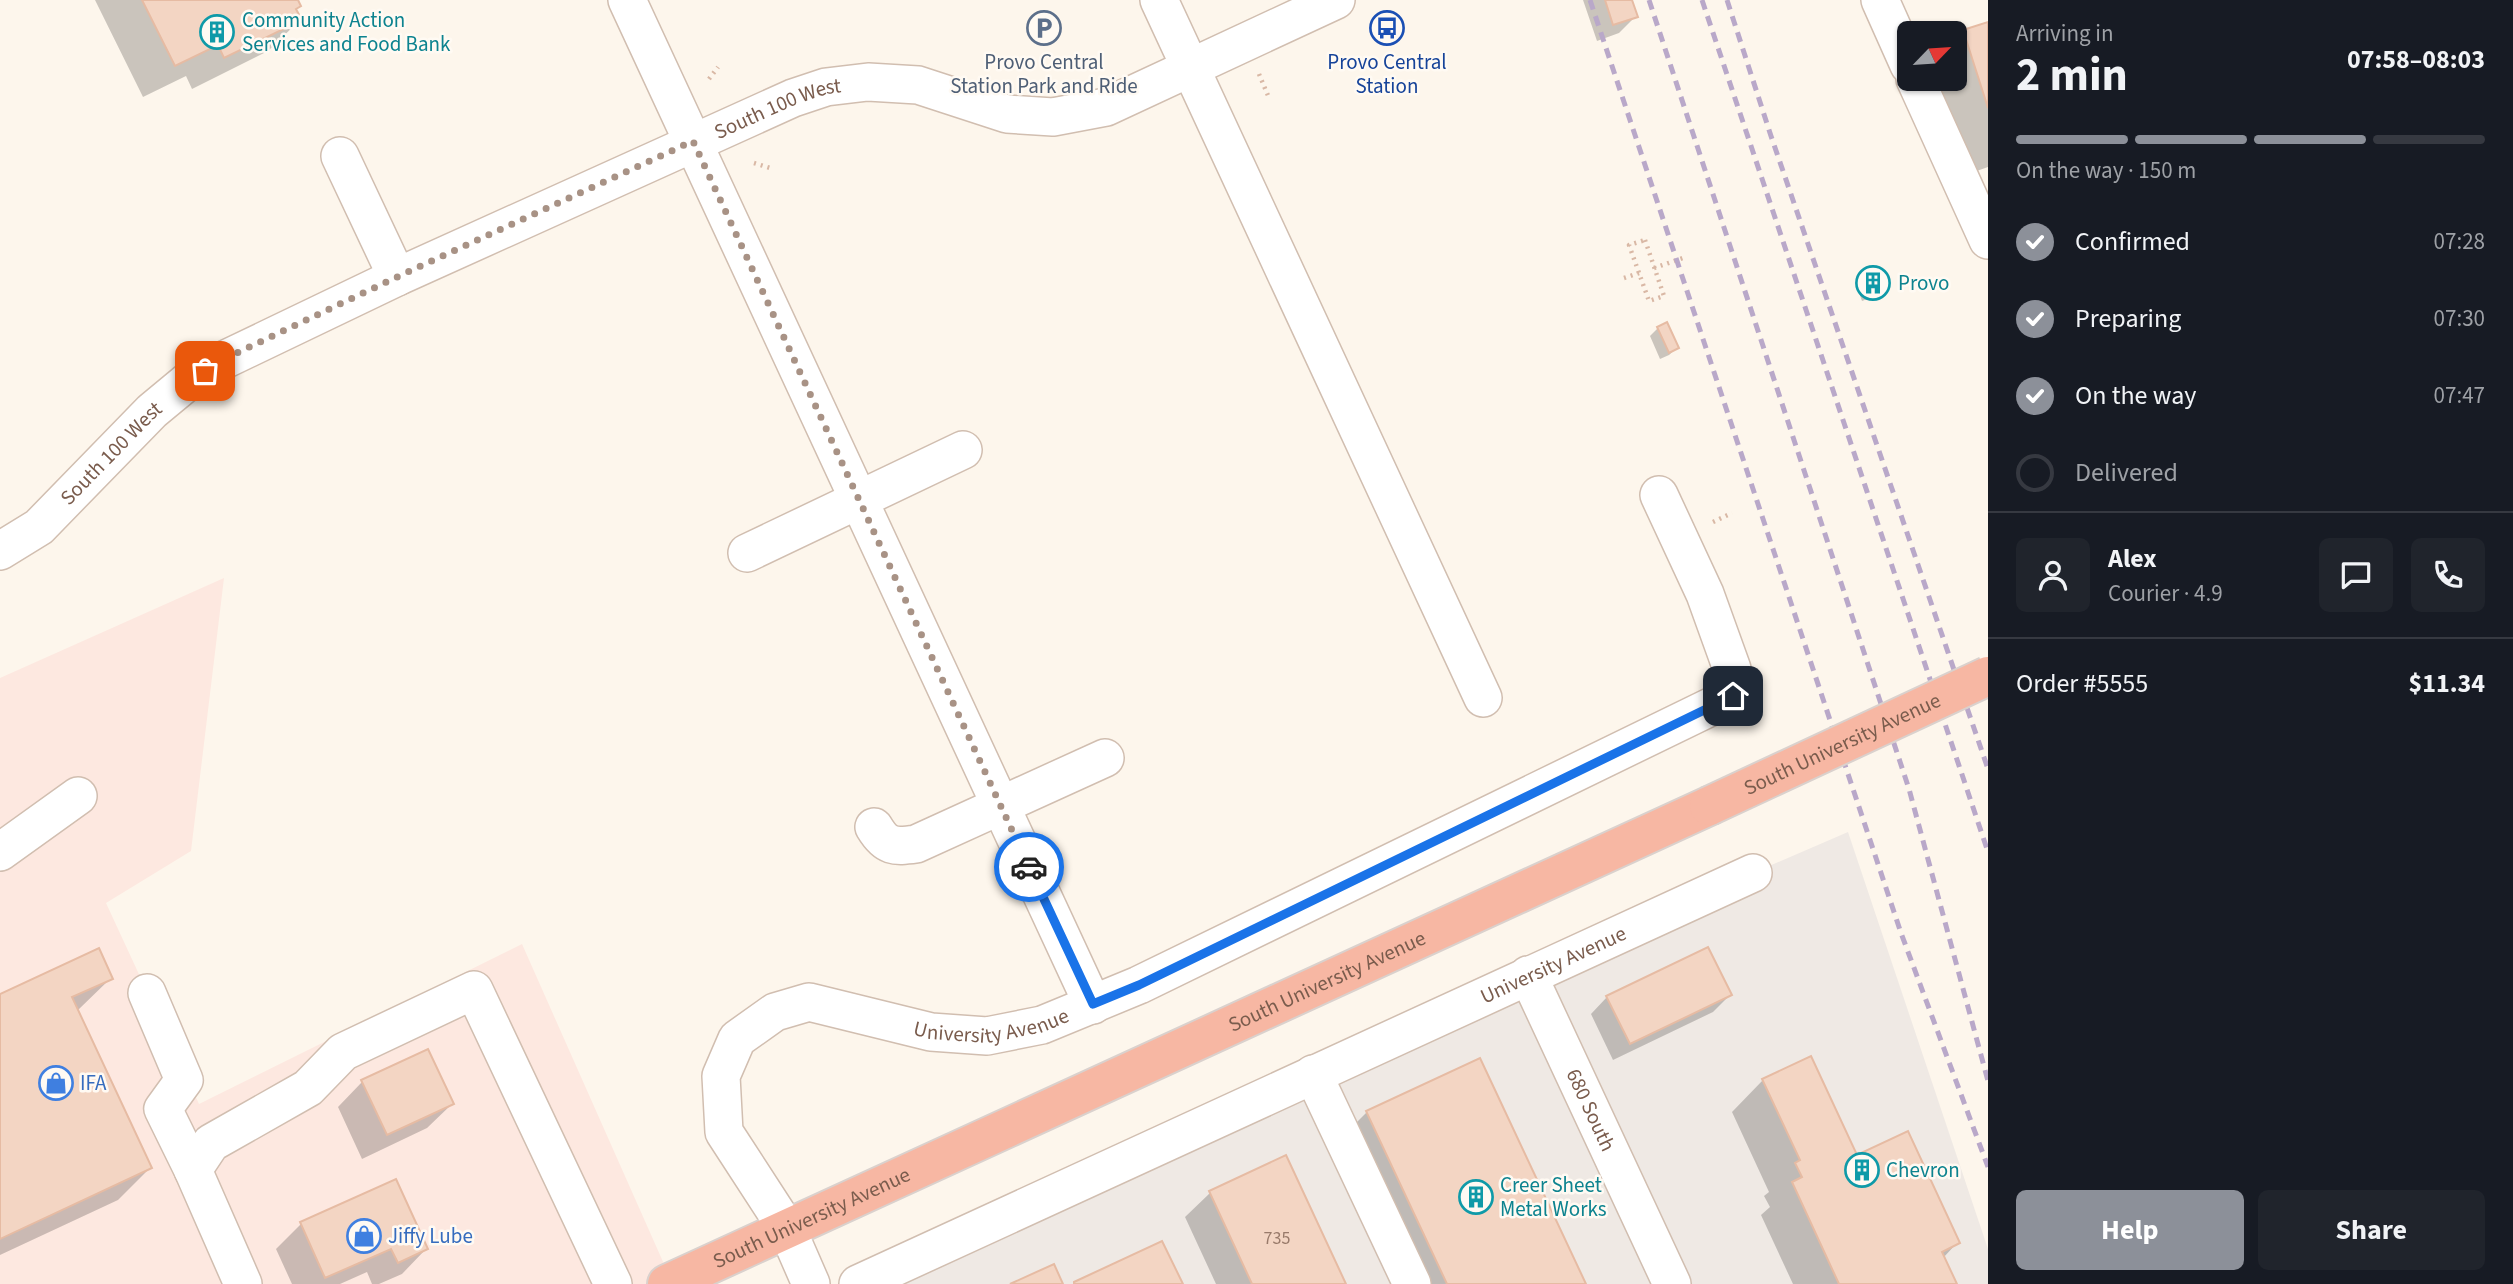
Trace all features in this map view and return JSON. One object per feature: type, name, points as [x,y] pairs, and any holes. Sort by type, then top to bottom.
[{"type":"highway","name":"South University Avenue","points":[[667,1284],[1988,676]]},
{"type":"street","points":[[627,0],[1093,1004]]},
{"type":"street","points":[[1158,0],[1483,698]]},
{"type":"street","name":"South 100 West","points":[[0,551],[39,527],[152,411],[187,382],[224,359],[693,141],[793,98],[826,87],[868,82],[918,85],[1007,114],[1053,117],[1106,107],[1191,67],[1282,13],[1336,0]]},
{"type":"street","points":[[1880,0],[1897,38]]},
{"type":"street","points":[[1920,91],[1988,240]]},
{"type":"street","points":[[340,156],[397,277]]},
{"type":"street","points":[[747,553],[962,450]]},
{"type":"street","name":"University Avenue","points":[[811,1284],[787,1229],[724,1132],[721,1076],[737,1039],[775,1012],[809,1002],[931,1032],[987,1036],[1042,1024],[1151,979],[1733,696],[1732,669],[1705,594],[1660,495]]},
{"type":"street","points":[[874,827],[881,838],[896,847],[916,844],[1105,758]]},
{"type":"street","points":[[0,852],[78,796]]},
{"type":"street","name":"University Avenue","points":[[858,1284],[1754,873]]},
{"type":"street","name":"680 South","points":[[1528,975],[1672,1284]]},
{"type":"street","points":[[193,1170],[211,1143],[307,1088],[343,1052],[474,990],[613,1284]]},
{"type":"street","points":[[147,993],[184,1080],[163,1109],[243,1284]]},
{"type":"street","points":[[1313,1074],[1412,1284]]},
{"type":"path","points":[[709,79],[718,67]]},
{"type":"path","points":[[1256,67],[1269,99]]},
{"type":"path","points":[[754,163],[770,168]]},
{"type":"path","points":[[1645,240],[1654,268],[1664,296],[1649,301],[1629,245],[1645,240]]},
{"type":"path","points":[[1654,268],[1683,258]]},
{"type":"path","points":[[1624,278],[1639,273]]},
{"type":"shaded area","points":[[224,578],[191,851],[106,903],[199,1104],[522,944],[672,1282],[0,1284],[0,678]]},
{"type":"shaded area","points":[[1848,832],[1988,1249],[1988,1284],[858,1284],[1753,873]]},
{"type":"building","name":"Community Action Services and Food Bank","points":[[142,0],[298,0],[301,6],[296,9],[302,20],[224,58],[218,45],[175,66]]},
{"type":"building","points":[[1605,0],[1632,0],[1638,17],[1613,25]]},
{"type":"building","points":[[1988,22],[1988,108],[1967,42],[1967,29]]},
{"type":"building","name":"Provo","points":[[1876,272],[1883,289],[1870,295],[1864,277]]},
{"type":"building","points":[[1667,322],[1679,348],[1669,353],[1657,327]]},
{"type":"building","points":[[1708,947],[1732,995],[1630,1044],[1606,996]]},
{"type":"building","name":"IFA","points":[[99,948],[113,979],[72,997],[152,1168],[0,1239],[0,994]]},
{"type":"building","points":[[428,1049],[454,1104],[387,1135],[361,1080]]},
{"type":"building","name":"Chevron","points":[[1811,1056],[1857,1155],[1908,1131],[1960,1243],[1942,1252],[1957,1284],[1839,1284],[1792,1182],[1802,1177],[1795,1163],[1800,1160],[1762,1079]]},
{"type":"building","name":"Creer Sheet Metal Works","points":[[1480,1058],[1586,1284],[1447,1284],[1366,1111]]},
{"type":"building","points":[[1286,1155],[1346,1284],[1252,1284],[1209,1191]]},
{"type":"building","name":"Jiffy Lube","points":[[396,1179],[428,1249],[398,1263],[391,1249],[325,1278],[300,1222]]},
{"type":"building","points":[[1162,1241],[1183,1284],[1074,1284],[1074,1282]]},
{"type":"building","points":[[1054,1264],[1063,1284],[1010,1284]]},
{"type":"railway","points":[[1590,0],[1901,933],[1988,1167]]},
{"type":"railway","points":[[1649,0],[1909,789],[1988,1081]]},
{"type":"railway","points":[[1702,0],[1988,852]]},
{"type":"railway","points":[[1727,0],[1988,769]]},
{"type":"way so far","points":[[205,371],[224,359],[376,287],[693,141],[1029,867]]},
{"type":"place","name":"Provo Central Station Park and Ride","points":[[1044,28]]},
{"type":"place","name":"Provo Central Station","points":[[1387,28]]},
{"type":"place","name":"Community Action Services and Food Bank","points":[[217,32]]},
{"type":"place","name":"Provo","points":[[1873,283]]},
{"type":"place","name":"IFA","points":[[56,1083]]},
{"type":"place","name":"Chevron","points":[[1862,1170]]},
{"type":"place","name":"Creer Sheet Metal Works","points":[[1476,1197]]},
{"type":"place","name":"Jiffy Lube","points":[[364,1236]]},
{"type":"route","points":[[1029,867],[1093,1004],[1139,985],[1733,696]]}]
